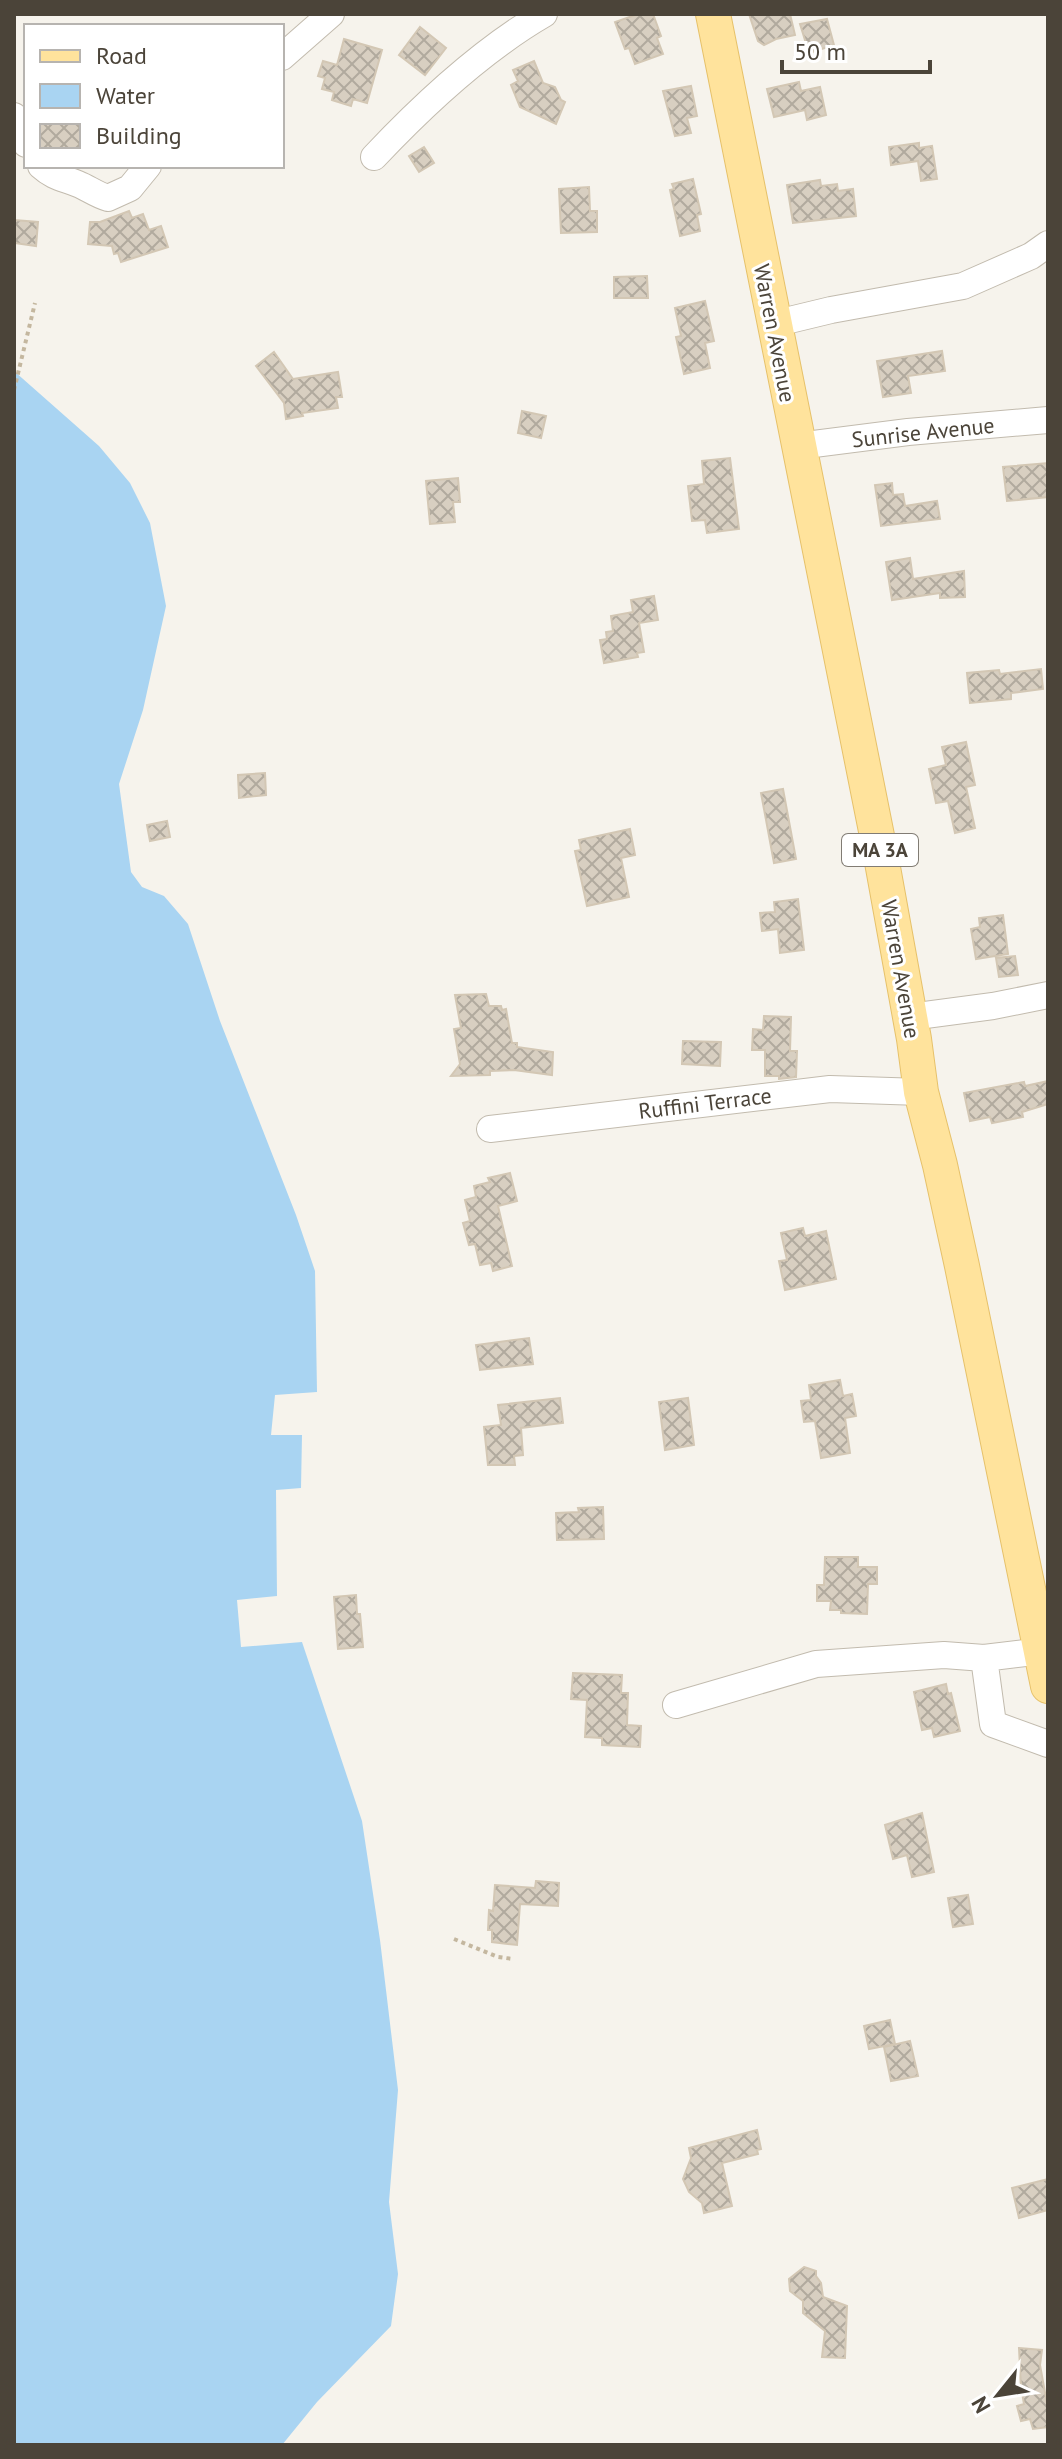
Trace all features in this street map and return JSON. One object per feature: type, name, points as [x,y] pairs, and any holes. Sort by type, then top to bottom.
[{"type":"main road","name":"Warren Avenue","points":[[713,14],[869,791],[921,1092],[962,1266],[1048,1686]]},
{"type":"street","points":[[284,55],[331,14]]},
{"type":"street","points":[[374,157],[447,88],[496,47],[544,14]]},
{"type":"street","points":[[14,116],[24,139]]},
{"type":"street","points":[[44,168],[54,176],[108,198],[130,188],[146,168]]},
{"type":"street","points":[[773,324],[963,286],[1031,256],[1048,244]]},
{"type":"street","name":"Sunrise Avenue","points":[[798,446],[908,432],[1048,420]]},
{"type":"street","points":[[910,1017],[1048,995]]},
{"type":"street","name":"Ruffini Terrace","points":[[490,1129],[830,1089],[921,1092]]},
{"type":"street","points":[[676,1705],[816,1664],[944,1655],[984,1658],[1042,1651]]},
{"type":"street","points":[[984,1658],[993,1724],[1048,1744]]},
{"type":"path","points":[[14,390],[35,303]]},
{"type":"path","points":[[454,1939],[498,1957],[513,1959]]},
{"type":"water","points":[[14,371],[99,446],[130,483],[150,523],[166,606],[143,710],[119,784],[131,872],[142,887],[164,896],[188,924],[220,1021],[315,1271],[317,1392],[275,1395],[271,1435],[302,1435],[301,1488],[276,1490],[277,1596],[237,1600],[241,1647],[302,1642],[362,1821],[398,2090],[389,2202],[398,2274],[391,2326],[317,2402],[282,2445],[14,2445]]},
{"type":"building","points":[[638,14],[653,14],[661,36],[657,38],[663,54],[635,64],[629,48],[625,49],[615,22]]},
{"type":"building","points":[[749,14],[790,14],[795,35],[764,45],[758,41]]},
{"type":"building","points":[[827,19],[834,45],[809,53],[800,24]]},
{"type":"building","points":[[420,27],[446,48],[425,75],[399,55]]},
{"type":"building","points":[[344,39],[382,50],[367,103],[353,99],[351,106],[332,100],[334,92],[322,89],[325,78],[318,76],[323,61],[337,65]]},
{"type":"building","points":[[534,61],[543,83],[555,87],[565,102],[556,124],[520,107],[511,85],[518,81],[513,70]]},
{"type":"building","points":[[799,82],[801,91],[820,87],[826,115],[807,120],[805,110],[774,117],[767,89]]},
{"type":"building","points":[[691,86],[697,116],[687,118],[691,133],[675,136],[663,91]]},
{"type":"building","points":[[919,143],[919,148],[932,146],[937,179],[921,181],[918,161],[891,165],[889,147]]},
{"type":"building","points":[[424,147],[434,163],[419,172],[409,156]]},
{"type":"building","points":[[693,179],[701,214],[697,215],[700,231],[680,236],[670,190],[674,189],[672,184]]},
{"type":"building","points":[[820,180],[821,186],[837,184],[838,191],[853,189],[856,216],[793,223],[787,185]]},
{"type":"building","points":[[589,187],[590,211],[597,211],[597,232],[561,233],[559,189]]},
{"type":"building","points":[[129,211],[132,218],[143,214],[149,230],[161,226],[168,247],[121,262],[112,246],[88,244],[90,222],[100,222]]},
{"type":"building","points":[[14,220],[38,222],[36,246],[14,243]]},
{"type":"building","points":[[647,276],[648,298],[614,298],[614,277]]},
{"type":"building","points":[[705,301],[714,341],[705,343],[710,368],[684,374],[676,337],[681,336],[675,308]]},
{"type":"building","points":[[942,351],[945,371],[908,376],[911,393],[883,397],[877,361]]},
{"type":"building","points":[[274,352],[293,379],[338,372],[342,397],[336,397],[338,408],[302,413],[303,416],[286,419],[284,403],[256,366]]},
{"type":"building","points":[[522,411],[546,416],[541,438],[518,433]]},
{"type":"building","points":[[730,458],[739,529],[707,533],[705,520],[692,521],[688,486],[704,484],[702,461]]},
{"type":"building","points":[[1048,463],[1048,497],[1007,501],[1003,467]]},
{"type":"building","points":[[458,478],[460,502],[453,502],[455,522],[430,524],[426,481]]},
{"type":"building","points":[[892,483],[893,495],[903,494],[905,506],[937,501],[940,519],[881,526],[875,485]]},
{"type":"building","points":[[910,558],[913,579],[964,571],[965,597],[940,598],[940,593],[892,600],[886,562]]},
{"type":"building","points":[[654,596],[658,620],[639,623],[644,652],[637,653],[638,657],[604,663],[600,640],[607,639],[606,632],[613,631],[611,616],[633,612],[631,600]]},
{"type":"building","points":[[1041,669],[1043,689],[1011,693],[1011,699],[970,703],[967,673],[999,670],[1000,674]]},
{"type":"building","points":[[966,742],[975,785],[966,787],[975,828],[955,833],[948,801],[936,803],[929,769],[946,765],[942,747]]},
{"type":"building","points":[[265,773],[266,795],[239,798],[238,775]]},
{"type":"building","points":[[783,789],[796,859],[774,863],[761,793]]},
{"type":"building","points":[[167,821],[170,837],[150,841],[147,825]]},
{"type":"building","points":[[630,829],[635,855],[621,858],[629,897],[587,906],[575,851],[581,850],[579,840]]},
{"type":"building","points":[[798,899],[804,950],[780,953],[778,929],[762,931],[760,913],[775,912],[774,902]]},
{"type":"building","points":[[1003,915],[1008,954],[976,959],[971,929],[980,927],[979,918]]},
{"type":"building","points":[[1015,956],[1018,975],[999,977],[996,958]]},
{"type":"building","points":[[486,994],[489,1006],[506,1009],[512,1043],[517,1043],[517,1047],[553,1052],[552,1075],[514,1070],[490,1071],[490,1075],[451,1076],[460,1064],[454,1029],[461,1028],[455,995]]},
{"type":"building","points":[[764,1016],[791,1017],[790,1051],[797,1051],[796,1077],[779,1079],[779,1076],[765,1076],[765,1050],[752,1050],[753,1029],[763,1030]]},
{"type":"building","points":[[683,1041],[721,1042],[720,1066],[682,1064]]},
{"type":"building","points":[[1048,1081],[1048,1104],[1022,1112],[1023,1117],[992,1123],[990,1117],[970,1121],[964,1093],[1024,1082],[1025,1086]]},
{"type":"building","points":[[510,1173],[517,1201],[498,1206],[512,1266],[493,1271],[491,1263],[480,1265],[475,1244],[469,1245],[463,1223],[470,1221],[465,1200],[476,1197],[474,1186],[490,1182],[488,1178]]},
{"type":"building","points":[[803,1228],[805,1236],[826,1231],[836,1279],[785,1290],[779,1261],[787,1260],[781,1233]]},
{"type":"building","points":[[529,1338],[533,1364],[480,1370],[476,1345]]},
{"type":"building","points":[[840,1380],[843,1396],[852,1394],[856,1416],[845,1418],[850,1453],[821,1458],[815,1421],[804,1422],[801,1401],[811,1400],[809,1385]]},
{"type":"building","points":[[560,1398],[563,1423],[521,1428],[523,1455],[514,1456],[515,1465],[488,1465],[484,1427],[501,1425],[498,1405]]},
{"type":"building","points":[[688,1398],[694,1445],[665,1450],[659,1402]]},
{"type":"building","points":[[603,1507],[604,1539],[557,1540],[556,1513]]},
{"type":"building","points":[[825,1557],[858,1557],[858,1567],[877,1567],[877,1584],[868,1584],[867,1614],[841,1613],[841,1610],[830,1610],[831,1601],[817,1601],[817,1585],[824,1585]]},
{"type":"building","points":[[356,1595],[363,1647],[338,1649],[334,1597]]},
{"type":"building","points":[[573,1673],[622,1675],[621,1693],[628,1693],[627,1725],[641,1726],[640,1747],[602,1745],[602,1738],[585,1737],[587,1700],[571,1699]]},
{"type":"building","points":[[946,1684],[960,1731],[934,1737],[932,1728],[922,1730],[914,1692]]},
{"type":"building","points":[[922,1813],[934,1872],[912,1877],[907,1855],[893,1859],[885,1825]]},
{"type":"building","points":[[536,1881],[559,1883],[558,1906],[520,1904],[517,1945],[492,1942],[492,1930],[488,1930],[489,1910],[493,1911],[495,1885],[535,1888]]},
{"type":"building","points":[[968,1895],[973,1924],[953,1927],[948,1898]]},
{"type":"building","points":[[890,2020],[895,2044],[869,2049],[864,2026]]},
{"type":"building","points":[[910,2041],[918,2076],[891,2081],[884,2047]]},
{"type":"building","points":[[757,2130],[761,2149],[757,2150],[758,2154],[722,2163],[732,2206],[704,2213],[702,2203],[689,2192],[683,2179],[691,2158],[689,2148]]},
{"type":"building","points":[[1048,2179],[1048,2210],[1019,2218],[1012,2188]]},
{"type":"building","points":[[804,2267],[816,2271],[823,2297],[847,2306],[845,2358],[822,2357],[825,2331],[803,2313],[803,2301],[790,2291],[789,2279]]},
{"type":"building","points":[[1019,2348],[1042,2350],[1040,2365],[1048,2427],[1033,2429],[1030,2419],[1021,2421],[1017,2406],[1024,2404]]}]
